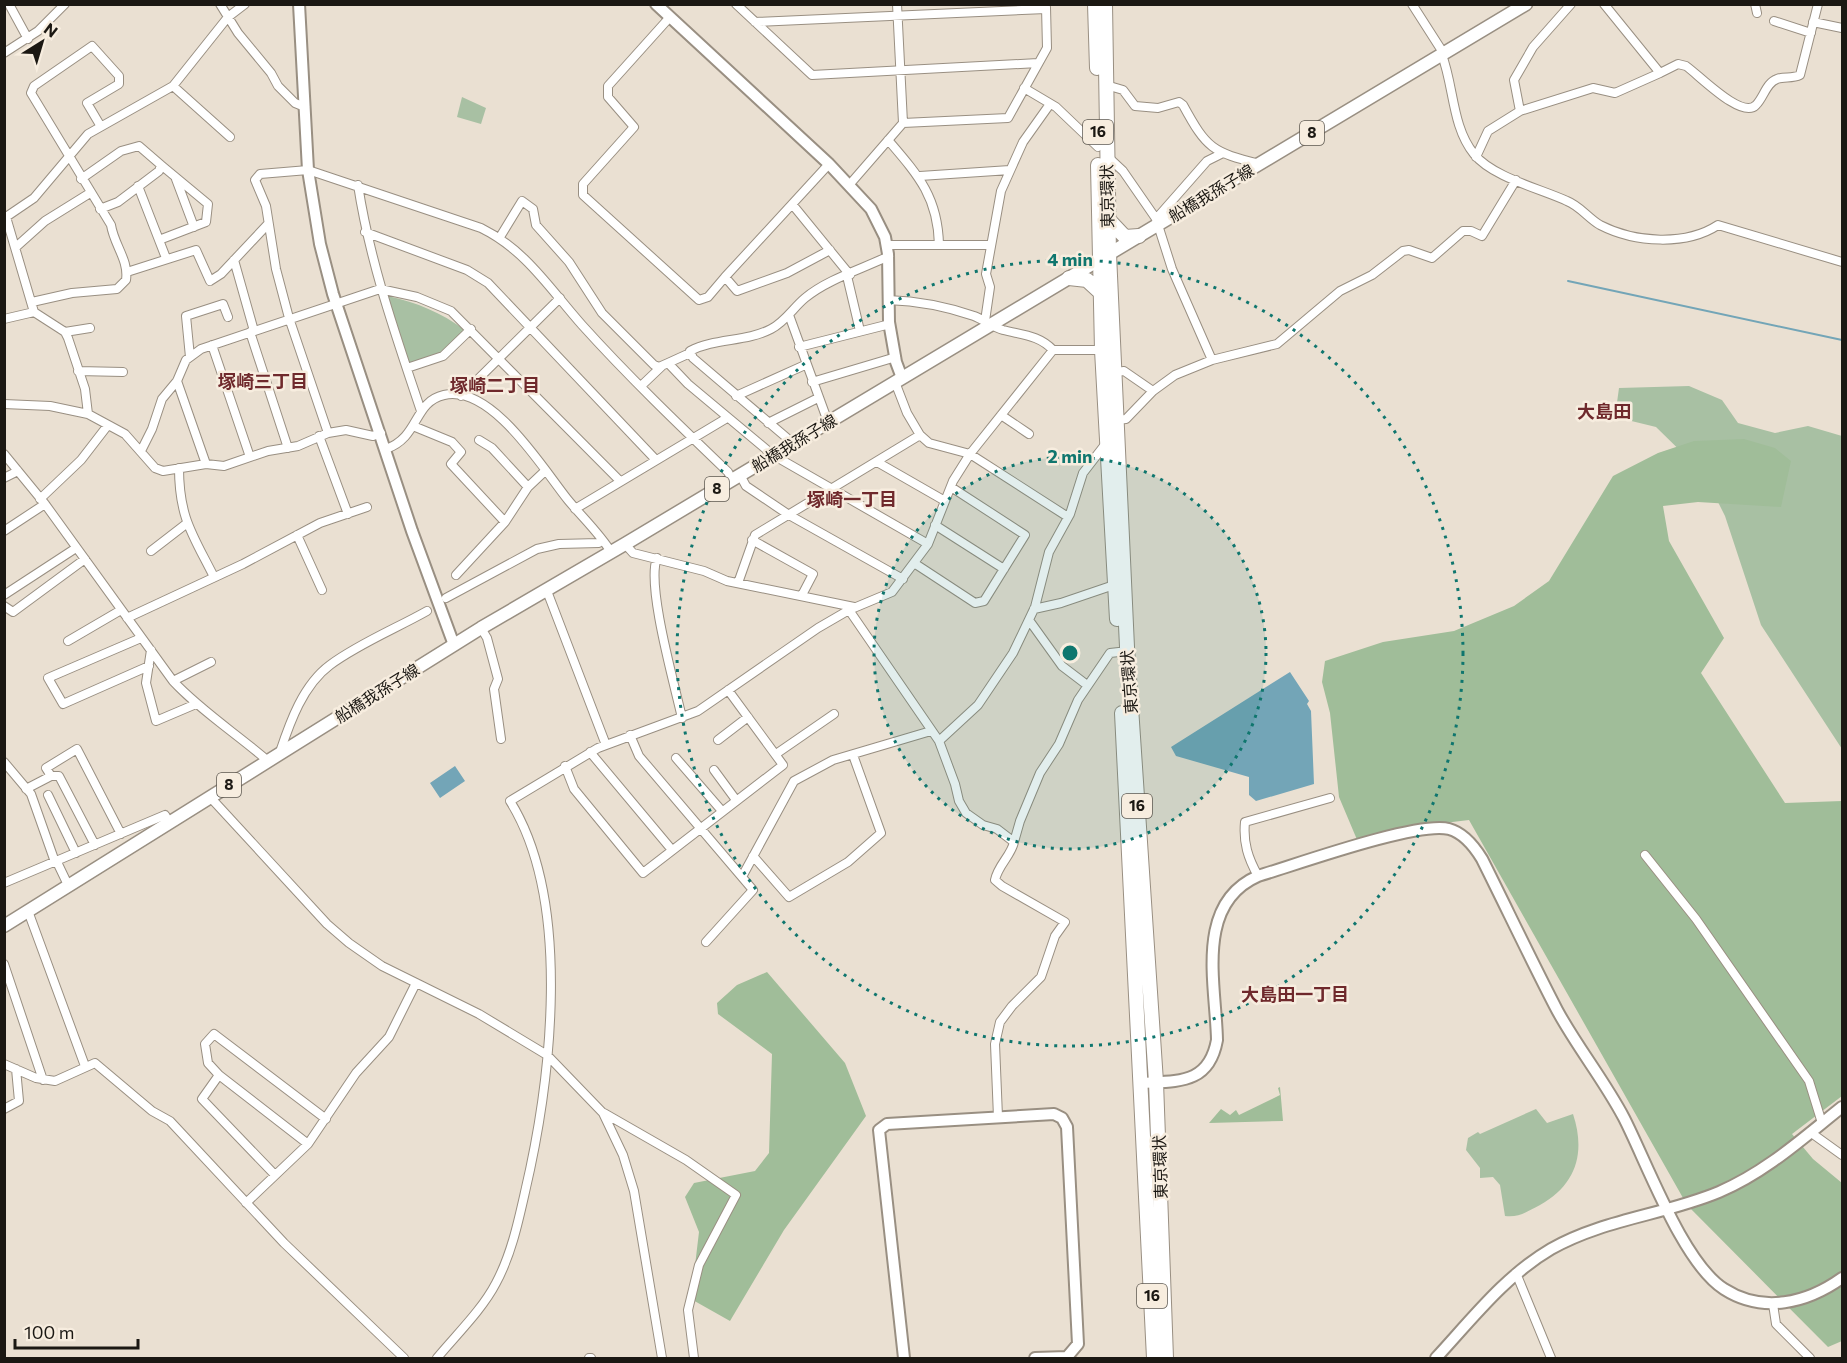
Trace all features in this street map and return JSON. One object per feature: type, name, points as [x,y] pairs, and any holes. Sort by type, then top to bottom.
[{"type":"highway","name":"東京環状","points":[[1095,4],[1104,257],[1115,372],[1149,1083],[1154,1359]]},
{"type":"highway","name":"東京環状","points":[[1105,4],[1106,85],[1102,151],[1108,219],[1100,292],[1102,350],[1114,585],[1166,1359]]},
{"type":"highway","points":[[1108,219],[1125,237],[1139,236]]},
{"type":"highway","points":[[1069,278],[1087,280],[1100,292]]},
{"type":"main road","name":"船橋我孫子線","points":[[4,926],[481,628],[899,380],[988,322],[1069,278],[1526,4]]},
{"type":"street","points":[[4,53],[28,39],[58,14],[65,4]]},
{"type":"street","points":[[220,4],[252,53],[271,73],[278,86],[295,103],[305,107]]},
{"type":"street","points":[[88,414],[85,389],[65,332],[34,312],[6,217],[34,198],[88,134],[100,125],[172,86],[228,17],[245,4]]},
{"type":"street","points":[[299,4],[308,170],[320,244],[336,303],[412,531],[454,645]]},
{"type":"street","points":[[736,4],[812,75],[1038,63]]},
{"type":"street","points":[[850,184],[903,123],[897,4]]},
{"type":"street","points":[[1412,4],[1443,55],[1450,76],[1461,133],[1476,157],[1516,180],[1569,202],[1601,225],[1623,234],[1671,240],[1702,236],[1718,225],[1842,262]]},
{"type":"street","points":[[1520,111],[1514,80],[1533,47],[1571,4]]},
{"type":"street","points":[[1604,4],[1660,73]]},
{"type":"street","points":[[1476,157],[1488,131],[1520,111],[1593,88],[1615,93],[1678,64],[1686,66],[1733,105],[1748,109],[1756,106],[1771,83],[1778,78],[1800,75],[1818,4]]},
{"type":"street","points":[[10,6],[28,39]]},
{"type":"street","points":[[755,22],[1046,7],[1047,48],[1008,118],[903,123]]},
{"type":"street","points":[[830,164],[708,297],[699,300],[583,195],[583,184],[634,127],[608,97],[608,86],[665,10],[830,164],[871,209],[889,256],[888,300],[899,380],[907,413],[920,435],[930,442],[970,454],[1068,517]]},
{"type":"street","points":[[1774,21],[1811,33]]},
{"type":"street","points":[[1813,22],[1842,28]]},
{"type":"street","points":[[32,302],[72,293],[117,289],[126,280],[125,260],[113,240],[111,225],[81,179],[31,93],[34,86],[92,46],[119,75],[118,84],[87,103],[100,125]]},
{"type":"street","points":[[1106,85],[1123,90],[1135,106],[1158,108],[1179,102],[1183,105],[1197,131],[1221,154],[1260,164]]},
{"type":"street","points":[[172,86],[230,137]]},
{"type":"street","points":[[1024,88],[1050,104],[1124,171],[1158,223],[1172,269],[1212,360]]},
{"type":"street","points":[[988,322],[990,287],[986,274],[999,202],[1023,142],[1050,104]]},
{"type":"street","points":[[888,140],[920,176],[939,219],[939,245]]},
{"type":"street","points":[[81,179],[121,152],[138,146],[208,204],[206,222],[159,240]]},
{"type":"street","points":[[1158,223],[1207,161],[1221,154]]},
{"type":"street","points":[[100,209],[118,202],[159,171],[161,165]]},
{"type":"street","points":[[328,433],[289,318],[276,269],[266,206],[255,180],[260,174],[308,170],[358,185],[481,228],[500,237],[528,260],[640,386],[728,472],[789,515],[903,579]]},
{"type":"street","points":[[920,176],[1010,170]]},
{"type":"street","points":[[175,177],[194,227]]},
{"type":"street","points":[[1117,420],[1126,419],[1153,391],[1175,375],[1212,360],[1277,344],[1340,291],[1372,275],[1403,251],[1409,250],[1432,258],[1463,231],[1471,231],[1482,236],[1516,180]]},
{"type":"street","points":[[358,185],[365,232],[380,289],[421,411]]},
{"type":"street","points":[[138,186],[166,258]]},
{"type":"street","points":[[16,247],[45,221],[90,193]]},
{"type":"street","points":[[500,237],[522,201],[532,209],[536,225],[569,262],[603,315],[654,365],[666,364],[773,455],[928,544]]},
{"type":"street","points":[[792,204],[848,275],[860,331]]},
{"type":"street","points":[[127,272],[196,250],[210,281],[221,274],[268,224]]},
{"type":"street","points":[[365,232],[474,274],[495,290],[656,460]]},
{"type":"street","points":[[886,245],[991,245]]},
{"type":"street","points":[[725,277],[737,291],[787,273],[830,250]]},
{"type":"street","points":[[640,386],[666,364],[706,343],[757,335],[772,328],[806,298],[889,256]]},
{"type":"street","points":[[234,260],[252,332],[288,448]]},
{"type":"street","points":[[141,451],[152,429],[162,399],[177,381],[186,360],[190,357],[212,345],[380,289],[397,291],[433,302],[451,311],[620,481]]},
{"type":"street","points":[[461,396],[560,298]]},
{"type":"street","points":[[888,300],[924,302],[988,322],[1001,329],[1032,336],[1053,350],[1102,350]]},
{"type":"street","points":[[190,357],[186,316],[223,304],[228,316]]},
{"type":"street","points":[[4,319],[34,312]]},
{"type":"street","points":[[789,315],[805,365],[828,422]]},
{"type":"street","points":[[800,348],[890,324]]},
{"type":"street","points":[[65,332],[90,328]]},
{"type":"street","points":[[407,368],[443,356],[471,329]]},
{"type":"street","points":[[212,345],[250,457]]},
{"type":"street","points":[[437,1359],[496,1284],[515,1235],[533,1157],[547,1055],[550,987],[547,918],[541,878],[528,833],[510,801],[590,752],[698,711],[818,627],[892,592],[928,544],[951,487],[970,454],[1053,350]]},
{"type":"street","points":[[690,353],[736,396],[787,438],[790,445]]},
{"type":"street","points":[[812,382],[896,357]]},
{"type":"street","points":[[736,396],[805,365]]},
{"type":"street","points":[[78,371],[123,372]]},
{"type":"street","points":[[1115,372],[1124,371],[1153,391]]},
{"type":"street","points":[[177,381],[206,464]]},
{"type":"street","points":[[386,448],[401,443],[421,411],[442,395],[461,396],[499,417],[536,454],[545,471],[611,552]]},
{"type":"street","points":[[768,423],[818,398]]},
{"type":"street","points":[[4,404],[50,406],[88,414],[125,434],[155,468],[163,471],[206,464],[224,466],[288,448],[328,433],[346,430],[374,436],[381,433]]},
{"type":"street","points":[[1001,415],[1029,434]]},
{"type":"street","points":[[575,509],[727,418]]},
{"type":"street","points":[[4,531],[42,502],[81,460],[108,425]]},
{"type":"street","points":[[413,426],[452,442],[460,452],[451,464],[505,522]]},
{"type":"street","points":[[738,583],[755,535],[920,435]]},
{"type":"street","points":[[319,436],[348,514]]},
{"type":"street","points":[[479,440],[492,448],[528,487]]},
{"type":"street","points":[[939,741],[985,696],[1013,652],[1034,609],[1049,552],[1068,517],[1083,473],[1107,442]]},
{"type":"street","points":[[4,454],[85,559],[173,681],[196,704],[227,726],[268,761]]},
{"type":"street","points":[[877,462],[945,501]]},
{"type":"street","points":[[179,468],[178,486],[186,524],[214,577]]},
{"type":"street","points":[[4,478],[18,471]]},
{"type":"street","points":[[456,575],[505,522],[528,487],[545,471]]},
{"type":"street","points":[[914,563],[975,603],[984,601],[1025,535],[951,487]]},
{"type":"street","points":[[127,618],[297,536],[367,507]]},
{"type":"street","points":[[151,550],[186,524]]},
{"type":"street","points":[[935,525],[1004,569]]},
{"type":"street","points":[[297,536],[322,590]]},
{"type":"street","points":[[446,598],[537,549],[602,540]]},
{"type":"street","points":[[752,540],[813,574],[802,595]]},
{"type":"street","points":[[625,544],[633,553],[738,583],[802,595],[852,609],[939,741],[959,801],[966,813],[983,825],[997,829],[1014,842]]},
{"type":"street","points":[[4,596],[76,548]]},
{"type":"street","points":[[657,558],[654,565],[657,606],[682,718]]},
{"type":"street","points":[[4,606],[13,612],[85,559]]},
{"type":"street","points":[[1034,609],[1061,603],[1114,585]]},
{"type":"street","points":[[546,591],[606,745]]},
{"type":"street","points":[[68,641],[121,610]]},
{"type":"street","points":[[280,754],[289,725],[304,694],[329,665],[427,611]]},
{"type":"street","points":[[1029,620],[1062,666],[1087,685]]},
{"type":"street","points":[[481,628],[487,638],[498,679],[494,689],[501,738]]},
{"type":"street","points":[[141,638],[48,678],[63,704],[148,666]]},
{"type":"street","points":[[150,650],[146,683],[156,720],[196,704]]},
{"type":"street","points":[[998,1117],[995,1044],[1000,1022],[1012,1005],[1041,976],[1054,936],[1065,924],[1064,919],[995,880],[1002,862],[1012,851],[1033,787],[1059,744],[1087,685],[1110,653],[1119,652]]},
{"type":"street","points":[[173,681],[210,662]]},
{"type":"street","points":[[565,766],[574,789],[643,873],[783,765],[728,690]]},
{"type":"street","points":[[776,754],[834,714]]},
{"type":"street","points":[[718,740],[748,717]]},
{"type":"street","points":[[743,875],[794,781],[833,760],[931,731]]},
{"type":"street","points":[[630,735],[639,756],[743,875],[753,890],[706,942]]},
{"type":"street","points":[[51,776],[46,768],[77,748],[121,834]]},
{"type":"street","points":[[590,752],[672,850]]},
{"type":"street","points":[[753,856],[789,897],[848,862],[881,833],[853,755]]},
{"type":"street","points":[[676,758],[722,811]]},
{"type":"street","points":[[6,767],[31,794],[56,862],[69,885]]},
{"type":"street","points":[[714,770],[736,800]]},
{"type":"street","points":[[26,789],[51,776],[59,776],[95,845]]},
{"type":"street","points":[[48,795],[76,853]]},
{"type":"street","points":[[210,797],[327,924],[382,966],[479,1014],[547,1055],[603,1113],[686,1160],[736,1196],[699,1265],[693,1287],[688,1310],[694,1359]]},
{"type":"street","points":[[1258,876],[1245,843],[1245,822],[1330,798]]},
{"type":"street","points":[[4,883],[165,815],[169,822]]},
{"type":"street","points":[[1149,1083],[1181,1081],[1195,1076],[1207,1066],[1214,1055],[1217,1040],[1213,941],[1216,924],[1226,900],[1242,885],[1258,876],[1428,829],[1446,828],[1468,840],[1482,859],[1557,1010],[1624,1118],[1698,1264],[1712,1280],[1746,1299],[1773,1304],[1797,1301],[1821,1293],[1842,1278]]},
{"type":"street","points":[[1645,855],[1696,919],[1809,1081],[1822,1123]]},
{"type":"street","points":[[28,911],[85,1066]]},
{"type":"street","points":[[4,964],[43,1080]]},
{"type":"street","points":[[246,1203],[308,1144],[356,1073],[389,1037],[416,983]]},
{"type":"street","points":[[308,1144],[219,1075],[208,1063],[205,1044],[214,1034],[327,1119]]},
{"type":"street","points":[[4,1064],[43,1080],[55,1081],[95,1063],[152,1111],[170,1121],[246,1203],[352,1311],[404,1359]]},
{"type":"street","points":[[4,1109],[18,1101],[16,1069]]},
{"type":"street","points":[[219,1075],[202,1099],[275,1175]]},
{"type":"street","points":[[1436,1359],[1516,1273],[1553,1249],[1580,1236],[1738,1183],[1779,1158],[1842,1107]]},
{"type":"street","points":[[603,1113],[623,1155],[633,1191],[662,1359]]},
{"type":"street","points":[[904,1359],[879,1130],[887,1124],[1054,1114],[1062,1118],[1067,1127],[1078,1344],[1067,1357],[1035,1359]]},
{"type":"street","points":[[1810,1132],[1842,1155]]},
{"type":"street","points":[[1516,1273],[1551,1359]]},
{"type":"street","points":[[1773,1304],[1776,1324],[1810,1359]]},
{"type":"green space","points":[[462,97],[486,108],[481,124],[457,117]]},
{"type":"green space","points":[[388,296],[428,309],[465,330],[442,355],[410,365]]},
{"type":"green space","points":[[1689,386],[1722,400],[1738,423],[1775,433],[1808,426],[1842,436],[1842,749],[1761,625],[1725,516],[1704,474],[1656,427],[1615,417],[1619,388]]},
{"type":"green space","points":[[1744,439],[1775,448],[1791,461],[1781,507],[1698,502],[1663,506],[1669,541],[1724,638],[1701,673],[1785,803],[1842,801],[1842,1096],[1792,1134],[1813,1159],[1842,1183],[1842,1341],[1828,1347],[1687,1205],[1469,820],[1419,826],[1358,842],[1339,797],[1330,713],[1322,682],[1325,661],[1383,642],[1454,631],[1514,606],[1549,581],[1613,476],[1658,453],[1694,441]]},
{"type":"green space","points":[[767,972],[845,1063],[866,1116],[784,1230],[730,1321],[691,1299],[699,1232],[685,1197],[694,1183],[755,1171],[769,1153],[772,1054],[718,1014],[717,1003],[737,985]]},
{"type":"green space","points":[[1280,1087],[1283,1121],[1209,1123],[1221,1109],[1230,1115],[1236,1110],[1239,1115],[1280,1095],[1278,1088]]},
{"type":"green space","points":[[1536,1109],[1547,1123],[1573,1114],[1578,1142],[1575,1167],[1570,1178],[1552,1197],[1523,1214],[1505,1216],[1500,1185],[1493,1177],[1480,1178],[1480,1168],[1466,1150],[1468,1138]]},
{"type":"water","points":[[1290,672],[1309,701],[1307,704],[1311,711],[1314,784],[1256,801],[1249,795],[1249,777],[1176,756],[1171,747]]},
{"type":"water","points":[[455,766],[465,781],[440,798],[430,783]]},
{"type":"waterway","points":[[1568,281],[1842,340]]},
{"type":"district","name":"塚崎三丁目","points":[[263,382]]},
{"type":"district","name":"塚崎二丁目","points":[[495,386]]},
{"type":"district","name":"大島田","points":[[1604,412]]},
{"type":"district","name":"塚崎一丁目","points":[[852,500]]},
{"type":"district","name":"大島田一丁目","points":[[1295,995]]}]
